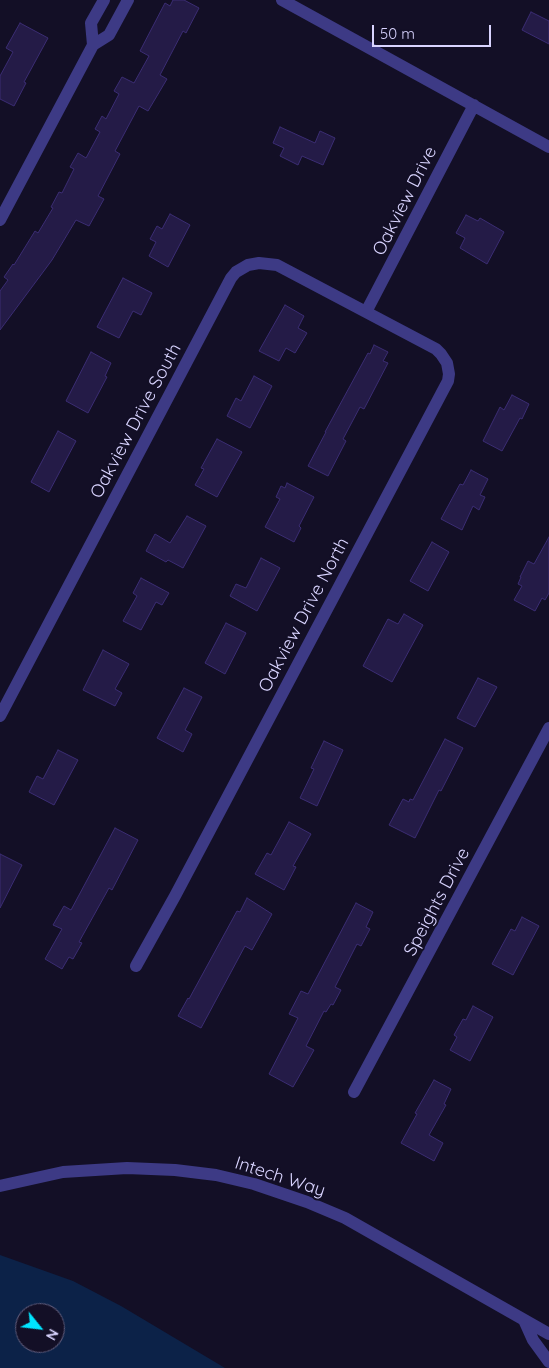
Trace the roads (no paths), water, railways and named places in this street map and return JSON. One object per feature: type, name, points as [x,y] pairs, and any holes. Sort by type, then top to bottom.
[{"type":"street","points":[[93,45],[91,23],[104,0]]},
{"type":"street","points":[[0,220],[93,45],[109,35],[128,0]]},
{"type":"street","points":[[282,0],[549,147]]},
{"type":"street","name":"Oakview Drive","points":[[366,312],[474,106]]},
{"type":"street","name":"Oakview Drive South","points":[[0,716],[231,278],[236,272],[248,265],[259,263],[273,264],[366,312]]},
{"type":"street","name":"Oakview Drive North","points":[[136,966],[448,381],[449,374],[446,360],[436,349],[366,312]]},
{"type":"street","name":"Speights Drive","points":[[354,1092],[549,728]]},
{"type":"street","name":"Intech Way","points":[[0,1186],[63,1172],[127,1168],[175,1170],[216,1175],[254,1184],[307,1202],[345,1218],[549,1334]]},
{"type":"street","points":[[524,1320],[533,1340],[549,1362]]},
{"type":"water","points":[[0,1255],[73,1281],[121,1306],[225,1368],[0,1368]]}]
